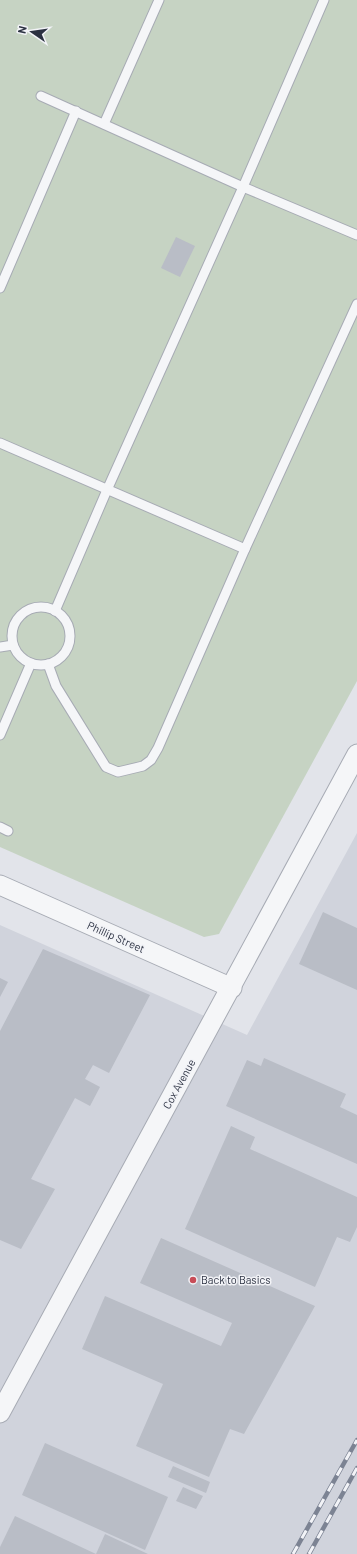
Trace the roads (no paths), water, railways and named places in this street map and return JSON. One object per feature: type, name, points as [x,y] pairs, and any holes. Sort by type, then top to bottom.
[{"type":"street","name":"Cox Avenue","points":[[0,1413],[232,988],[357,754]]},
{"type":"street","name":"Phillip Street","points":[[0,885],[232,988]]},
{"type":"lane","points":[[104,124],[159,0]]},
{"type":"lane","points":[[55,611],[107,490],[243,187],[324,0]]},
{"type":"lane","points":[[41,96],[243,187],[357,235]]},
{"type":"lane","points":[[0,288],[76,111]]},
{"type":"lane","points":[[48,664],[56,686],[106,767],[118,772],[143,766],[151,760],[158,748],[245,549],[357,304]]},
{"type":"lane","points":[[0,443],[245,549]]},
{"type":"lane","points":[[46,607],[63,617],[68,626],[70,635],[64,653],[57,660],[48,664],[31,663],[24,659],[14,645],[12,635],[14,626],[19,617],[27,611],[46,607]]},
{"type":"lane","points":[[0,646],[14,645]]},
{"type":"lane","points":[[0,735],[31,663]]},
{"type":"railway","points":[[293,1554],[357,1440]]},
{"type":"railway","points":[[309,1554],[357,1468]]},
{"type":"place","name":"Back to Basics","points":[[193,1280]]}]
